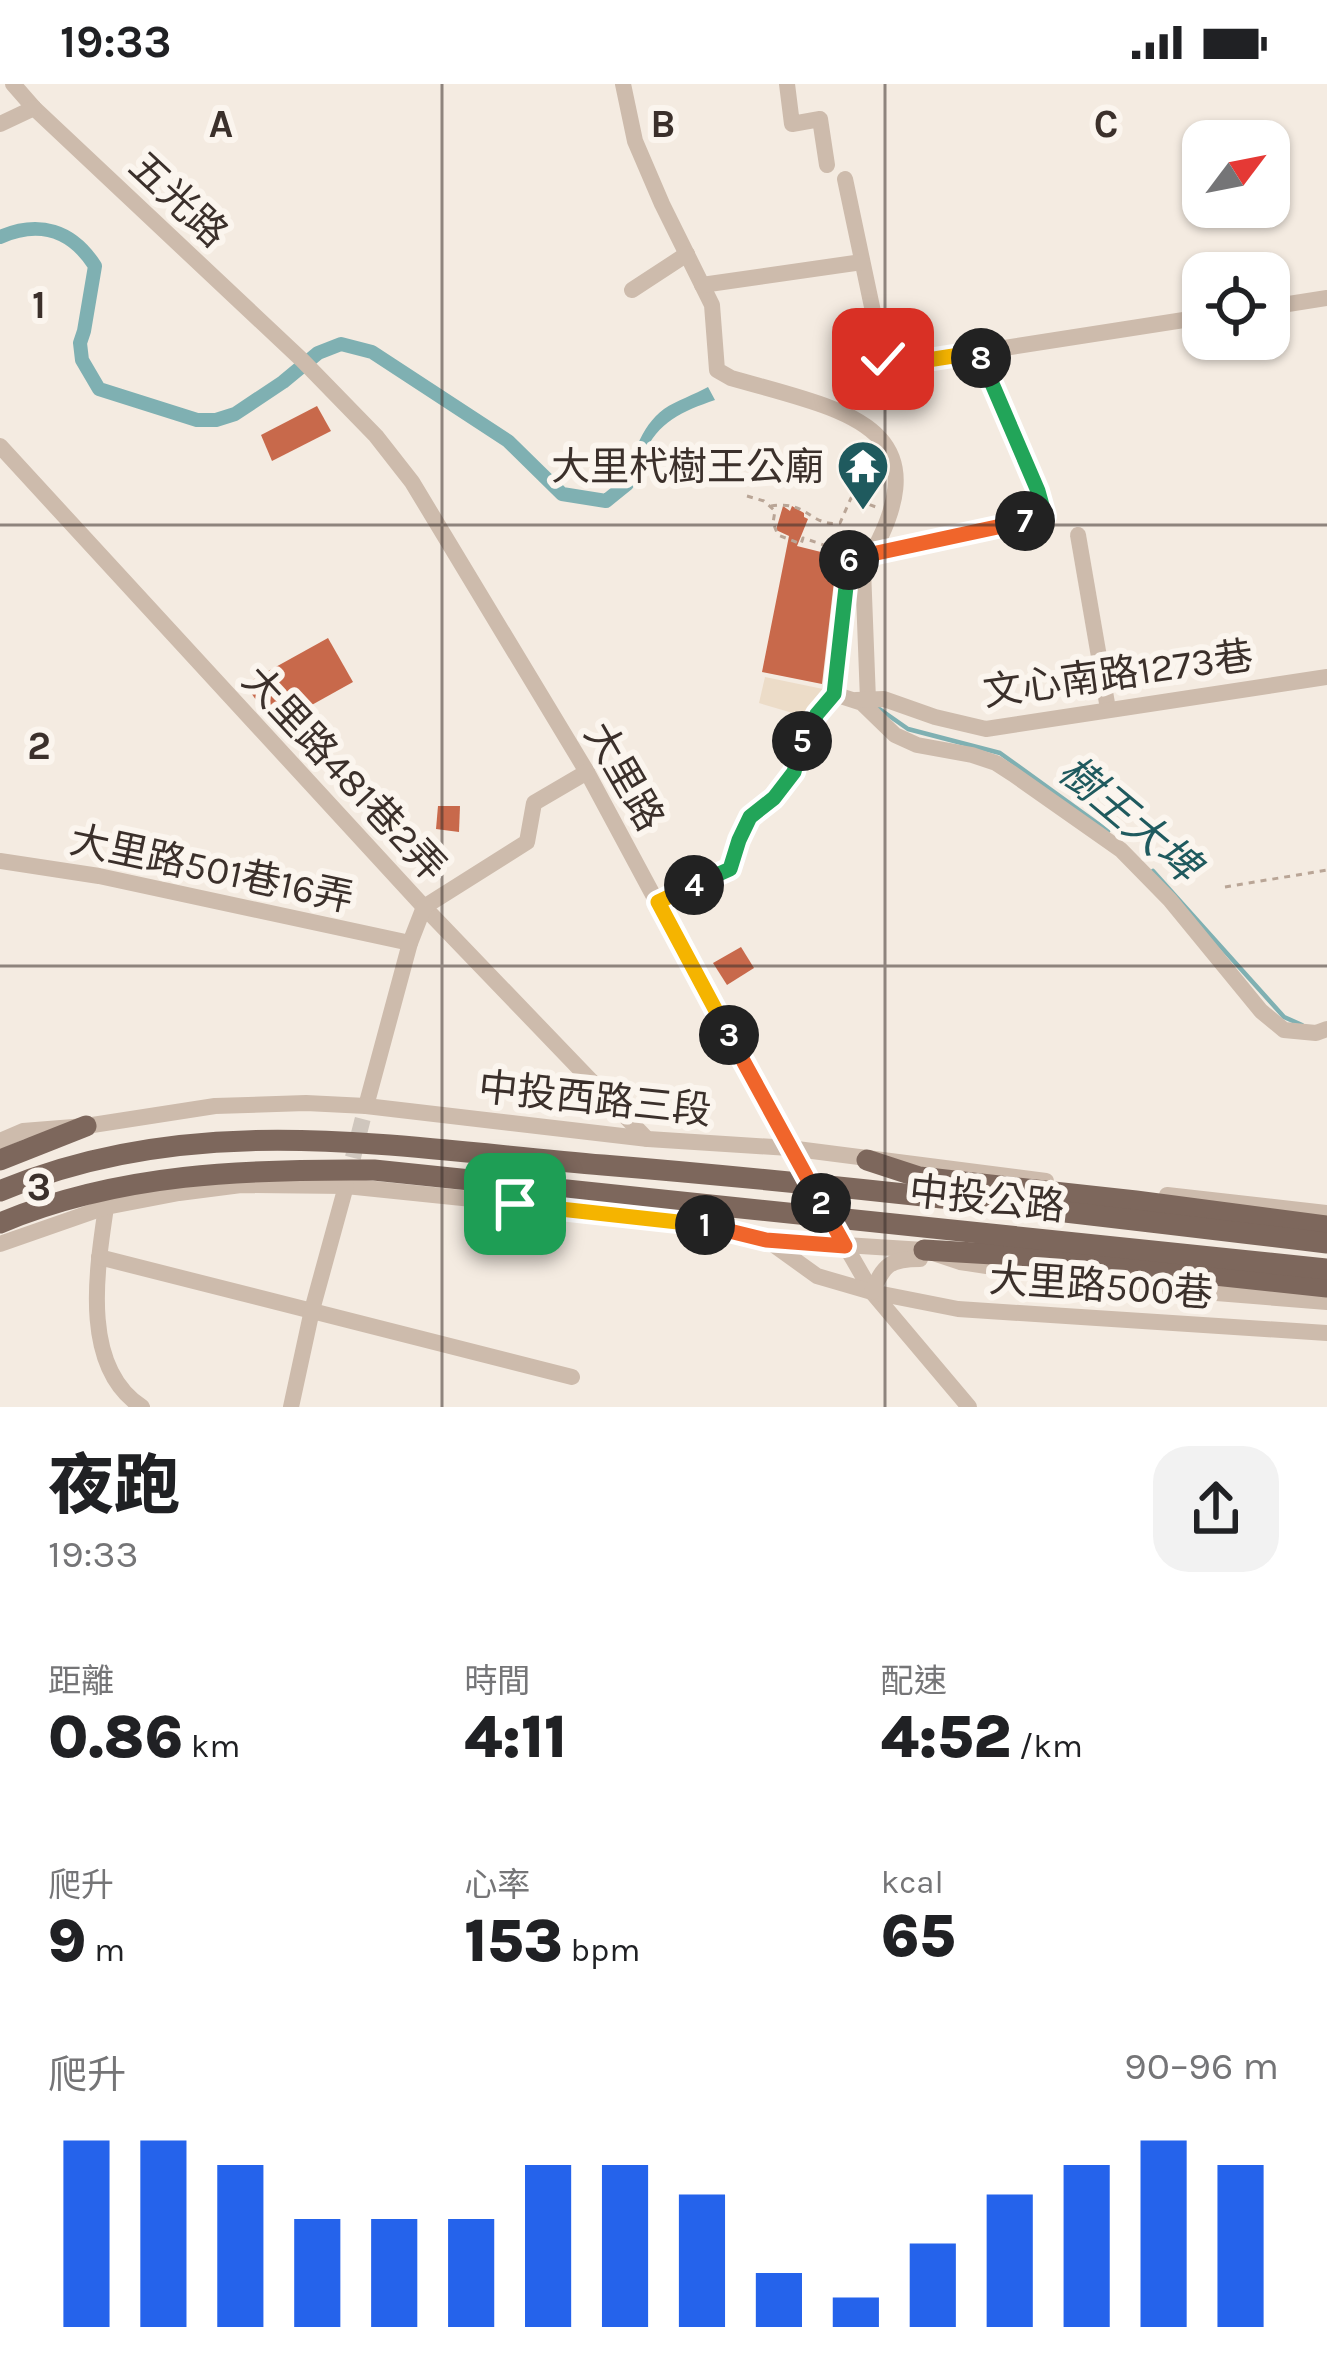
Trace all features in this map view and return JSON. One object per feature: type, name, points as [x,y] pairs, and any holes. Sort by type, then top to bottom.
[{"type":"main road","points":[[0,1160],[86,1126]]},
{"type":"main road","name":"中投公路","points":[[0,1191],[69,1168],[152,1149],[288,1138],[812,1183],[1327,1243]]},
{"type":"main road","points":[[867,1160],[919,1178],[1327,1226]]},
{"type":"main road","name":"中投公路","points":[[0,1222],[66,1199],[136,1184],[257,1170],[374,1170],[1327,1269]]},
{"type":"main road","points":[[924,1250],[1046,1257],[1327,1287]]},
{"type":"street","name":"五光路","points":[[14,84],[316,375]]},
{"type":"street","points":[[623,84],[634,141],[712,304],[717,370],[836,408],[863,424],[891,450],[897,477],[891,514],[861,561],[858,699],[895,734],[917,745],[972,755],[1012,774],[1120,850],[1170,900],[1261,1011],[1284,1030],[1316,1034],[1327,1029]]},
{"type":"street","points":[[787,84],[792,124],[820,119],[827,164]]},
{"type":"street","points":[[0,124],[34,108]]},
{"type":"street","points":[[844,179],[883,359],[890,364],[1182,320]]},
{"type":"street","points":[[632,290],[687,254]]},
{"type":"street","points":[[702,285],[862,262]]},
{"type":"street","points":[[1290,304],[1327,298]]},
{"type":"street","points":[[861,561],[1045,516],[979,352]]},
{"type":"street","name":"大里路","points":[[316,375],[376,436],[412,482],[586,772],[872,1292],[969,1407]]},
{"type":"street","name":"大里路481巷2弄","points":[[0,446],[424,907],[648,1139]]},
{"type":"street","points":[[1078,535],[1108,710]]},
{"type":"street","points":[[858,699],[861,561]]},
{"type":"street","name":"文心南路1273巷","points":[[858,699],[986,729],[1327,677]]},
{"type":"street","points":[[658,902],[730,869],[750,817],[774,798],[794,772],[804,736],[817,714],[858,699]]},
{"type":"street","points":[[366,1106],[424,907],[527,842],[534,803],[586,772]]},
{"type":"street","name":"大里路501巷16弄","points":[[0,861],[99,876],[410,943]]},
{"type":"street","name":"中投西路三段","points":[[0,1141],[23,1131],[215,1106],[306,1102],[648,1139],[789,1148],[1327,1214]]},
{"type":"street","points":[[0,1244],[106,1207],[241,1185],[346,1186],[684,1221],[766,1240],[924,1250],[960,1262]]},
{"type":"street","points":[[291,1407],[346,1186]]},
{"type":"street","points":[[106,1207],[94,1291],[105,1358],[116,1381],[142,1407]]},
{"type":"street","name":"大里路500巷","points":[[766,1240],[817,1276],[958,1309],[1327,1333]]},
{"type":"street","points":[[99,1257],[572,1377]]},
{"type":"street","points":[[872,1292],[891,1262],[914,1259],[1104,1284],[1327,1303]]},
{"type":"path","points":[[747,496],[755,496],[775,511],[778,535],[801,544],[803,538],[861,561]]},
{"type":"path","points":[[771,506],[792,505],[834,525],[840,523],[850,497],[891,514]]},
{"type":"path","points":[[1225,887],[1327,870]]},
{"type":"shaded area","points":[[765,677],[823,689],[805,712],[796,714],[759,703]]},
{"type":"water","points":[[708,387],[715,400],[664,426],[649,444],[634,484],[622,488],[637,445],[656,416]]},
{"type":"building","points":[[317,406],[331,431],[272,461],[261,435]]},
{"type":"building","points":[[783,506],[790,511],[792,506],[808,519],[797,546],[837,556],[822,684],[762,672],[789,536],[776,530]]},
{"type":"building","points":[[328,638],[353,682],[274,726],[245,684]]},
{"type":"building","points":[[438,806],[460,806],[459,832],[436,829]]},
{"type":"building","points":[[741,947],[754,968],[727,985],[713,963]]},
{"type":"waterway","name":"樹王大埤","points":[[0,237],[28,229],[54,232],[76,244],[95,266],[80,343],[82,360],[99,389],[197,420],[216,420],[235,414],[318,353],[341,344],[372,352],[508,441],[562,494],[606,501],[631,477]]},
{"type":"waterway","name":"樹王大埤","points":[[878,708],[908,729],[1000,753],[1108,831]]},
{"type":"waterway","name":"樹王大埤","points":[[1153,871],[1284,1017],[1302,1025]]},
{"type":"tunnel","points":[[347,1181],[366,1106]]},
{"type":"place","name":"大里杙樹王公廟","points":[[863,512]]},
{"type":"route","points":[[515,1204],[684,1221],[766,1240],[845,1246],[658,902],[730,869],[750,817],[774,798],[794,772],[804,736],[834,694],[849,560],[863,569],[872,554],[1045,516],[979,352],[902,364],[883,359]]}]
